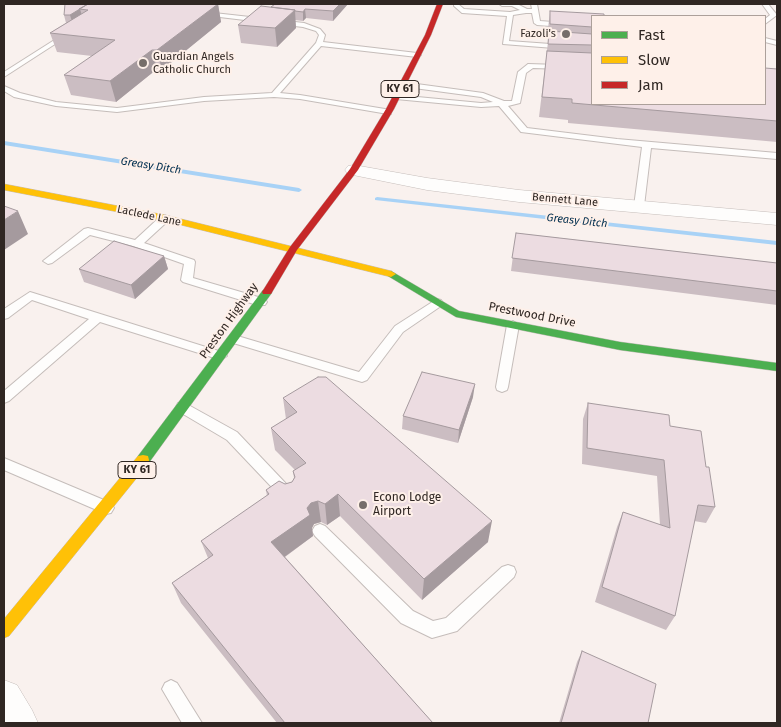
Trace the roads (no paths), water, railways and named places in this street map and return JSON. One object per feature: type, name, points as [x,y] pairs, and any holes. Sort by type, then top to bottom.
[{"type":"main road","name":"Preston Highway","points":[[4,631],[106,508],[183,407],[261,302],[293,249],[354,170],[396,97],[440,4]]},
{"type":"main road","name":"Laclede Lane","points":[[4,187],[165,218],[293,249]]},
{"type":"main road","name":"Prestwood Drive","points":[[293,249],[392,274],[456,314],[620,346],[777,367]]},
{"type":"street","name":"Bennett Lane","points":[[354,170],[427,184],[519,196],[777,219]]},
{"type":"street","points":[[4,698],[19,723]]},
{"type":"lane","points":[[440,4],[458,5],[462,11],[510,14],[535,8],[537,23],[591,27]]},
{"type":"lane","points":[[502,4],[513,4],[526,11]]},
{"type":"lane","points":[[764,4],[774,15],[766,21]]},
{"type":"lane","points":[[196,13],[304,25],[318,30],[322,35],[319,44],[274,95]]},
{"type":"lane","points":[[510,14],[505,43],[591,49]]},
{"type":"lane","points":[[4,75],[71,31]]},
{"type":"lane","points":[[319,44],[417,55]]},
{"type":"lane","points":[[396,97],[481,105],[500,102],[516,103],[522,72],[531,66],[591,68]]},
{"type":"lane","points":[[402,84],[483,95],[500,102],[524,130],[647,145],[777,156]]},
{"type":"lane","points":[[4,88],[17,95],[56,104],[118,110],[204,99],[274,95],[300,97],[388,112]]},
{"type":"lane","points":[[639,206],[647,145]]},
{"type":"lane","points":[[137,244],[165,218]]},
{"type":"lane","points":[[48,261],[88,230],[190,262],[187,280],[261,302]]},
{"type":"lane","points":[[4,315],[30,296],[221,356]]},
{"type":"lane","points":[[234,339],[362,377],[398,329],[437,303]]},
{"type":"lane","points":[[4,398],[98,317]]},
{"type":"lane","points":[[502,387],[514,325]]},
{"type":"lane","points":[[183,407],[232,436],[290,498]]},
{"type":"lane","points":[[4,464],[106,508]]},
{"type":"lane","points":[[320,530],[408,617],[432,630],[451,625],[508,572]]},
{"type":"lane","points":[[172,689],[193,723]]},
{"type":"waterway","name":"Greasy Ditch","points":[[4,143],[299,190]]},
{"type":"waterway","name":"Greasy Ditch","points":[[377,199],[777,243]]},
{"type":"place","name":"Fazoli's","points":[[566,34]]},
{"type":"place","name":"Guardian Angels Catholic Church","points":[[143,63]]},
{"type":"place","name":"Econo Lodge Airport","points":[[363,505]]}]
